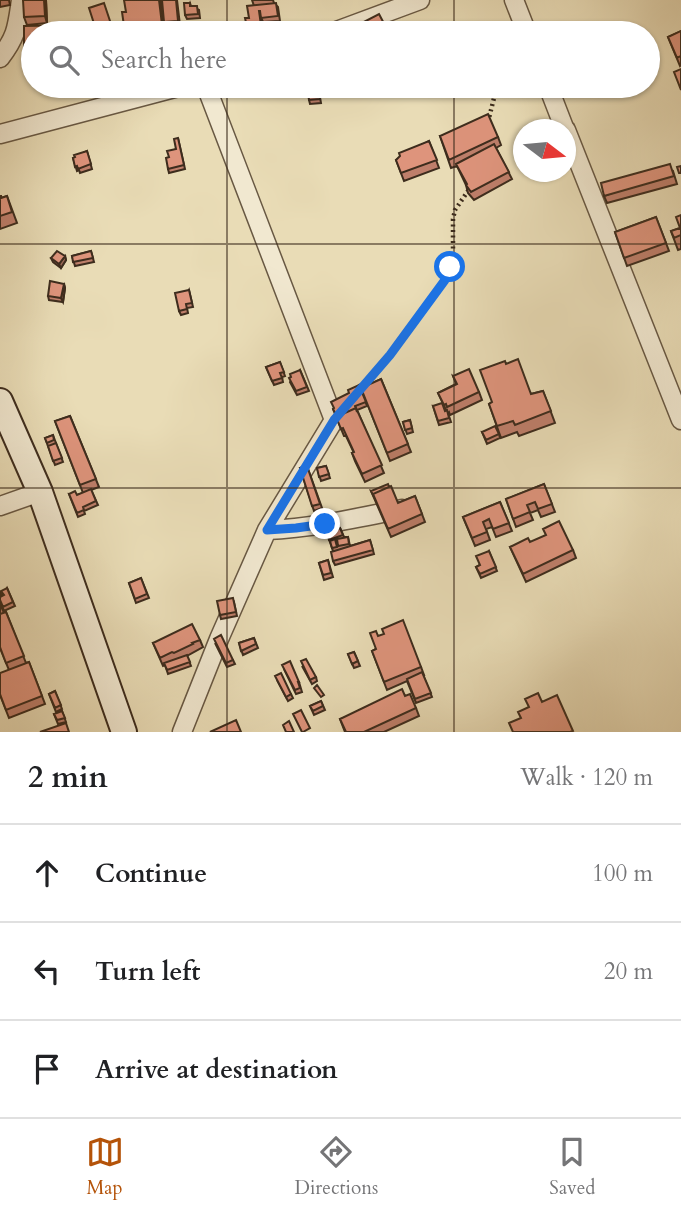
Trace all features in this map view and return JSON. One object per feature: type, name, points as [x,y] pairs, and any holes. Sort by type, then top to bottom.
[{"type":"main road","points":[[0,401],[40,492],[124,732]]},
{"type":"street","points":[[0,58],[16,34],[21,0]]},
{"type":"street","points":[[363,21],[420,0]]},
{"type":"street","points":[[514,0],[522,21]]},
{"type":"street","points":[[0,134],[136,98]]},
{"type":"street","points":[[182,732],[267,530],[334,420],[211,98]]},
{"type":"street","points":[[553,98],[561,119]]},
{"type":"street","points":[[576,158],[681,420]]},
{"type":"street","points":[[0,506],[40,492]]},
{"type":"street","points":[[267,530],[325,524],[404,509]]},
{"type":"path","points":[[487,124],[494,98]]},
{"type":"path","points":[[358,392],[390,355],[445,280],[453,253],[455,210],[472,184]]},
{"type":"building","points":[[23,0],[44,0],[45,16],[24,17]]},
{"type":"building","points":[[124,0],[159,0],[162,21],[123,21],[122,12],[126,12]]},
{"type":"building","points":[[162,0],[176,0],[178,21],[164,21]]},
{"type":"building","points":[[104,3],[110,21],[93,21],[89,8]]},
{"type":"building","points":[[184,3],[197,6],[198,14],[185,15]]},
{"type":"building","points":[[276,3],[278,16],[261,18],[259,11],[260,21],[246,21],[245,18],[249,18],[247,6]]},
{"type":"building","points":[[379,14],[383,21],[366,21]]},
{"type":"building","points":[[681,31],[681,56],[677,58],[668,37]]},
{"type":"building","points":[[681,69],[681,90],[674,72]]},
{"type":"building","points":[[488,114],[498,137],[449,160],[440,136]]},
{"type":"building","points":[[178,138],[184,165],[168,169],[167,151],[176,149],[174,139]]},
{"type":"building","points":[[429,141],[437,160],[401,173],[396,160],[400,156],[399,153]]},
{"type":"building","points":[[494,144],[509,172],[471,192],[456,164]]},
{"type":"building","points":[[87,151],[91,164],[78,169],[75,167],[74,155]]},
{"type":"building","points":[[670,164],[674,176],[604,196],[601,183]]},
{"type":"building","points":[[0,196],[7,196],[12,212],[0,216]]},
{"type":"building","points":[[681,215],[681,235],[674,238],[671,231],[680,228],[676,217]]},
{"type":"building","points":[[656,217],[666,243],[624,258],[615,232]]},
{"type":"building","points":[[57,251],[65,256],[59,264],[51,258]]},
{"type":"building","points":[[91,251],[93,258],[73,262],[72,256]]},
{"type":"building","points":[[50,281],[64,284],[61,298],[48,296]]},
{"type":"building","points":[[189,290],[192,303],[186,304],[187,309],[179,311],[175,293]]},
{"type":"building","points":[[518,359],[531,394],[543,391],[551,411],[515,425],[513,421],[497,426],[489,404],[492,402],[480,370]]},
{"type":"building","points":[[280,362],[284,372],[280,373],[282,378],[272,381],[266,367]]},
{"type":"building","points":[[469,369],[479,392],[447,407],[438,393],[457,384],[453,376]]},
{"type":"building","points":[[300,370],[307,387],[296,391],[289,378],[290,374]]},
{"type":"building","points":[[381,379],[408,444],[387,453],[361,388]]},
{"type":"building","points":[[359,385],[366,402],[355,406],[356,408],[338,418],[331,402]]},
{"type":"building","points":[[442,403],[449,418],[438,421],[433,406]]},
{"type":"building","points":[[356,408],[382,465],[362,474],[337,419]]},
{"type":"building","points":[[70,416],[96,479],[80,485],[55,421]]},
{"type":"building","points":[[410,420],[412,428],[405,430],[403,422]]},
{"type":"building","points":[[495,426],[499,434],[486,440],[482,432]]},
{"type":"building","points":[[53,435],[54,440],[47,443],[45,438]]},
{"type":"building","points":[[56,443],[62,458],[53,461],[48,446]]},
{"type":"building","points":[[307,466],[320,504],[312,506],[300,468]]},
{"type":"building","points":[[326,466],[329,474],[319,477],[317,468]]},
{"type":"building","points":[[388,484],[389,487],[373,494],[374,497],[371,491]]},
{"type":"building","points":[[544,484],[552,504],[538,509],[535,502],[527,505],[530,512],[513,519],[506,499]]},
{"type":"building","points":[[391,486],[398,503],[415,496],[422,514],[388,529],[373,494]]},
{"type":"building","points":[[91,489],[96,501],[77,513],[69,494],[75,491],[77,495]]},
{"type":"building","points":[[500,502],[509,523],[493,529],[489,519],[483,522],[487,532],[472,538],[463,517]]},
{"type":"building","points":[[559,521],[573,550],[523,574],[510,547],[528,538],[530,542],[546,535],[543,529]]},
{"type":"building","points":[[340,528],[343,535],[329,540],[327,533]]},
{"type":"building","points":[[348,537],[349,544],[338,546],[337,539]]},
{"type":"building","points":[[335,539],[337,547],[332,548],[330,541]]},
{"type":"building","points":[[370,540],[373,550],[333,561],[331,552]]},
{"type":"building","points":[[489,551],[496,567],[480,574],[476,567],[480,565],[476,556]]},
{"type":"building","points":[[328,560],[331,573],[323,575],[319,563]]},
{"type":"building","points":[[141,578],[147,594],[135,599],[129,583]]},
{"type":"building","points":[[7,588],[13,602],[3,607],[0,597],[4,595],[1,591]]},
{"type":"building","points":[[233,598],[236,612],[220,615],[217,601]]},
{"type":"building","points":[[6,612],[24,656],[6,663],[0,647],[0,614]]},
{"type":"building","points":[[403,620],[421,667],[384,682],[372,651],[376,649],[370,633],[376,631],[378,636],[384,634],[382,629]]},
{"type":"building","points":[[192,624],[200,640],[160,658],[153,643]]},
{"type":"building","points":[[221,635],[233,660],[226,663],[214,639]]},
{"type":"building","points":[[254,638],[256,644],[241,651],[239,643]]},
{"type":"building","points":[[354,652],[358,661],[352,664],[348,654]]},
{"type":"building","points":[[187,655],[190,662],[167,670],[164,663]]},
{"type":"building","points":[[306,659],[316,677],[310,680],[301,661]]},
{"type":"building","points":[[290,661],[299,682],[300,688],[295,690],[282,665]]},
{"type":"building","points":[[29,662],[42,696],[6,710],[0,694],[0,673]]},
{"type":"building","points":[[422,672],[431,693],[415,699],[407,679]]},
{"type":"building","points":[[281,673],[291,694],[286,697],[275,676]]},
{"type":"building","points":[[317,685],[324,695],[321,697],[314,688]]},
{"type":"building","points":[[402,689],[405,696],[410,694],[416,708],[364,732],[346,732],[340,719]]},
{"type":"building","points":[[55,691],[61,705],[55,708],[49,694]]},
{"type":"building","points":[[538,693],[542,702],[557,695],[573,731],[513,732],[509,723],[521,718],[518,712],[529,707],[525,699]]},
{"type":"building","points":[[321,701],[323,706],[313,711],[310,706]]},
{"type":"building","points":[[301,710],[310,728],[303,732],[293,714]]},
{"type":"building","points":[[62,711],[65,718],[57,720],[54,714]]},
{"type":"building","points":[[236,720],[241,732],[210,732]]},
{"type":"building","points":[[289,721],[294,732],[286,732],[283,725]]},
{"type":"building","points":[[66,723],[69,732],[40,732]]},
{"type":"route","points":[[325,524],[267,530],[334,420],[390,355],[445,280],[450,267]]}]
